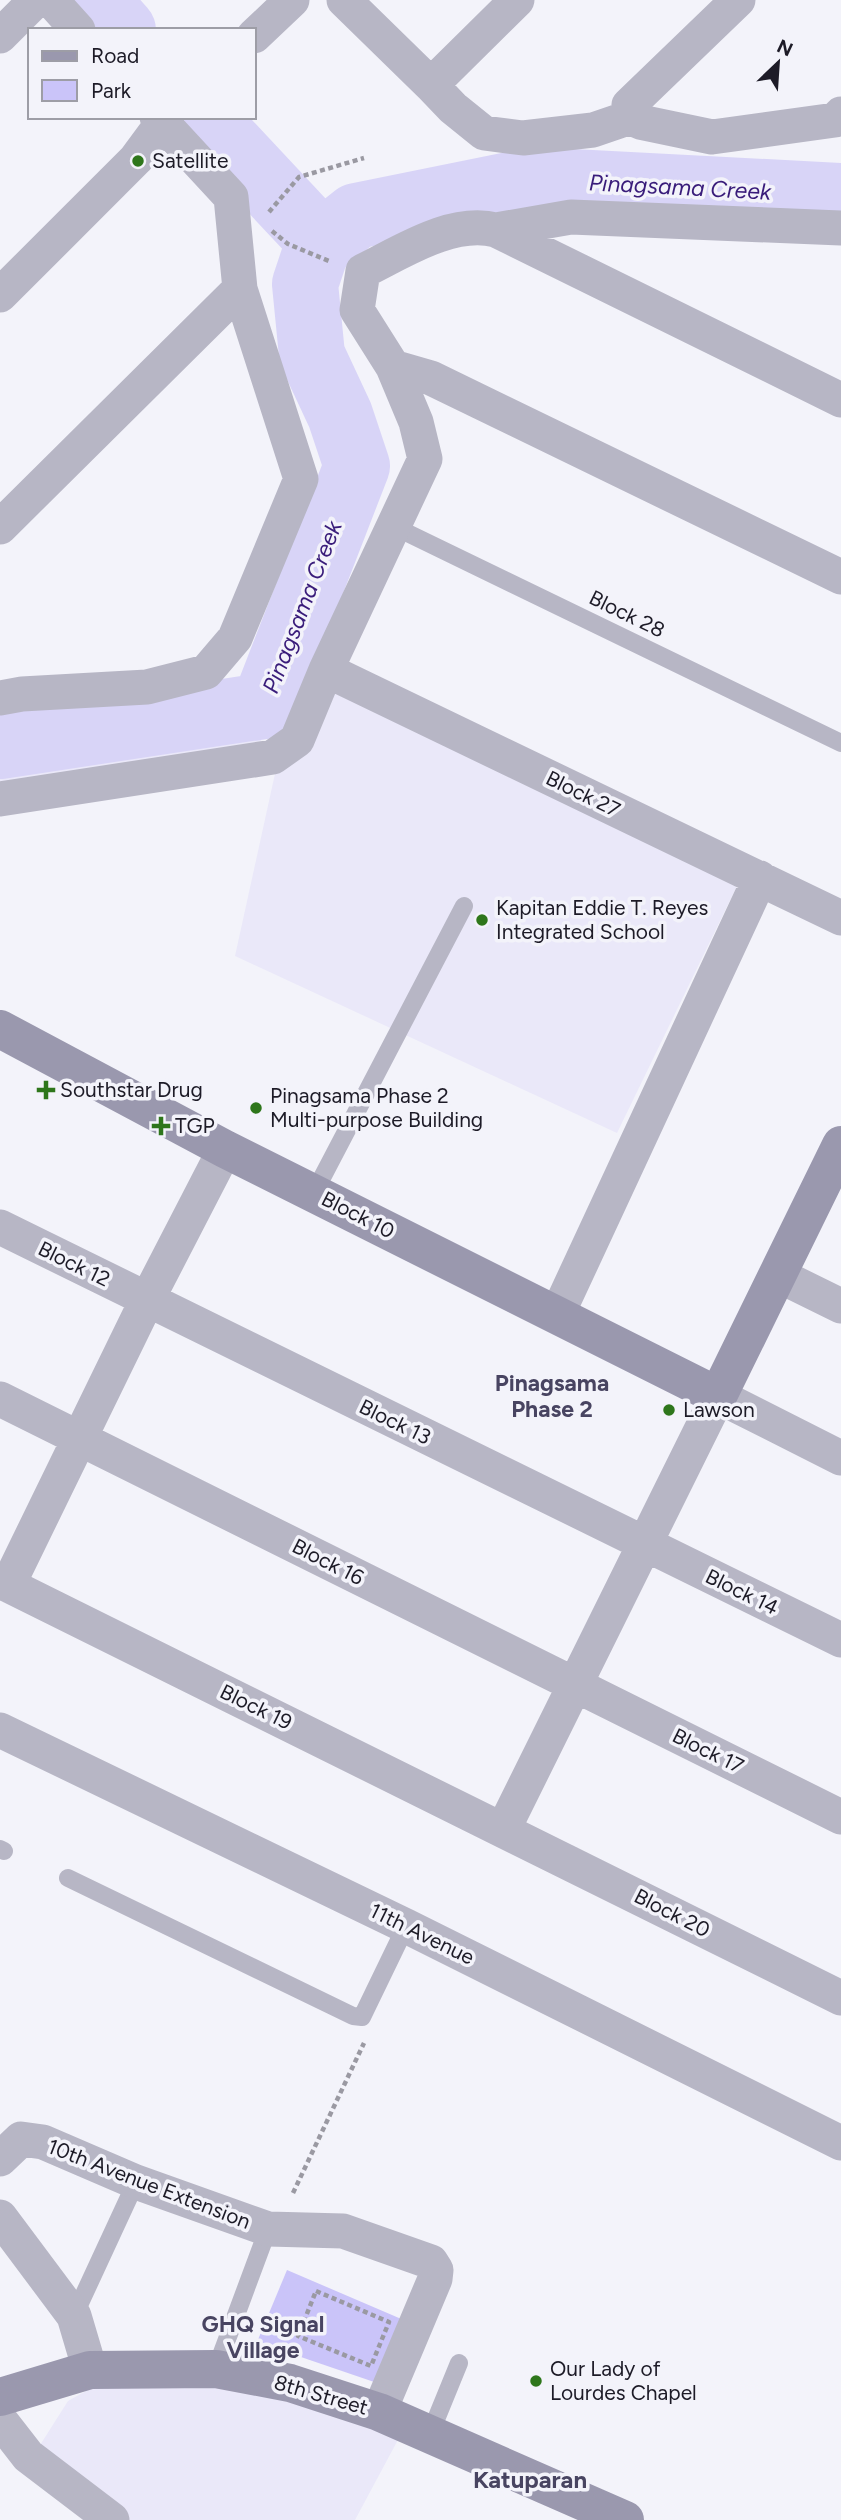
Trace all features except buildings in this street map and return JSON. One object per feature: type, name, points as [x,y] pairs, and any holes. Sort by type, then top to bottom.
[{"type":"street","points":[[0,36],[36,0]]},
{"type":"street","points":[[51,0],[76,28]]},
{"type":"street","points":[[256,34],[292,0]]},
{"type":"street","points":[[344,0],[453,108],[484,133],[535,137],[593,130],[631,117],[640,122],[712,137],[835,120],[841,114]]},
{"type":"street","points":[[431,85],[517,0]]},
{"type":"street","points":[[631,117],[629,105],[738,0]]},
{"type":"street","points":[[0,295],[136,159],[162,119],[231,197],[240,289],[300,480],[234,638],[206,672],[146,687],[22,694],[0,698]]},
{"type":"street","points":[[496,230],[571,217],[841,228]]},
{"type":"street","points":[[0,799],[273,757],[298,740],[326,670],[425,459],[415,422],[393,366],[357,310],[363,271],[436,236],[480,227],[496,230],[841,400]]},
{"type":"street","points":[[0,527],[240,289]]},
{"type":"street","points":[[393,366],[431,378],[841,578]]},
{"type":"street","name":"Block 27","points":[[326,670],[841,918]]},
{"type":"street","points":[[556,1315],[760,878]]},
{"type":"street","name":"Block 10","points":[[0,1029],[225,1149],[718,1396]]},
{"type":"street","points":[[503,1830],[841,1145]]},
{"type":"street","points":[[4,1583],[81,1438],[147,1300],[225,1149]]},
{"type":"street","name":"Block 12","points":[[0,1227],[147,1300]]},
{"type":"street","points":[[778,1275],[841,1306]]},
{"type":"street","name":"Block 13","points":[[147,1300],[644,1544]]},
{"type":"street","points":[[718,1396],[841,1458]]},
{"type":"street","name":"Block 16","points":[[0,1399],[575,1685]]},
{"type":"street","name":"Block 14","points":[[644,1544],[841,1640]]},
{"type":"street","name":"Block 19","points":[[4,1583],[503,1830]]},
{"type":"street","name":"Block 17","points":[[575,1685],[841,1816]]},
{"type":"street","name":"11th Avenue","points":[[0,1730],[406,1926],[841,2143]]},
{"type":"street","name":"Block 20","points":[[503,1830],[841,1998]]},
{"type":"street","name":"10th Avenue Extension","points":[[0,2159],[20,2139],[43,2142],[136,2182],[268,2229],[343,2231],[431,2262],[436,2270],[435,2279],[379,2412]]},
{"type":"street","points":[[0,2217],[74,2316],[90,2370]]},
{"type":"street","name":"8th Street","points":[[0,2398],[90,2370],[216,2369],[290,2383],[379,2412],[625,2520]]},
{"type":"street","points":[[0,2420],[27,2456],[112,2520]]},
{"type":"lane","name":"Block 28","points":[[393,526],[841,743]]},
{"type":"lane","points":[[314,1193],[464,906]]},
{"type":"lane","points":[[68,1878],[353,2016],[362,2017],[406,1926]]},
{"type":"lane","points":[[74,2316],[136,2182]]},
{"type":"lane","points":[[216,2369],[268,2229]]},
{"type":"lane","points":[[430,2434],[459,2363]]},
{"type":"path","points":[[274,207],[299,177],[364,158]]},
{"type":"path","points":[[288,244],[326,259]]},
{"type":"path","points":[[304,2171],[368,2033]]},
{"type":"path","points":[[316,2291],[389,2322],[371,2366],[308,2340],[298,2336],[316,2291]]},
{"type":"shaded area","name":"Kapitan Eddie T. Reyes Integrated School","points":[[323,677],[738,884],[617,1133],[235,956],[278,760]]},
{"type":"shaded area","points":[[259,721],[262,752],[0,788],[0,764]]},
{"type":"shaded area","points":[[192,2381],[313,2401],[400,2436],[355,2520],[125,2520],[35,2453],[68,2401],[102,2382]]},
{"type":"green space","points":[[287,2270],[406,2321],[380,2384],[257,2342]]},
{"type":"waterway","points":[[96,0],[121,28]]},
{"type":"waterway","points":[[206,119],[322,243]]},
{"type":"waterway","name":"Pinagsama Creek","points":[[0,746],[264,706],[357,466],[340,415],[312,355],[305,284],[315,254],[322,243],[356,216],[534,180],[841,196]]},
{"type":"place","name":"Satellite","points":[[138,161]]},
{"type":"place","name":"Kapitan Eddie T. Reyes Integrated School","points":[[482,920]]},
{"type":"place","name":"Southstar Drug","points":[[46,1090]]},
{"type":"place","name":"Pinagsama Phase 2 Multi-purpose Building","points":[[256,1108]]},
{"type":"place","name":"TGP","points":[[161,1126]]},
{"type":"place","name":"Lawson","points":[[669,1410]]},
{"type":"place","name":"Our Lady of Lourdes Chapel","points":[[536,2381]]},
{"type":"district","name":"Pinagsama Phase 2","points":[[552,1396]]},
{"type":"district","name":"GHQ Signal Village","points":[[263,2337]]},
{"type":"district","name":"Katuparan","points":[[530,2480]]}]
